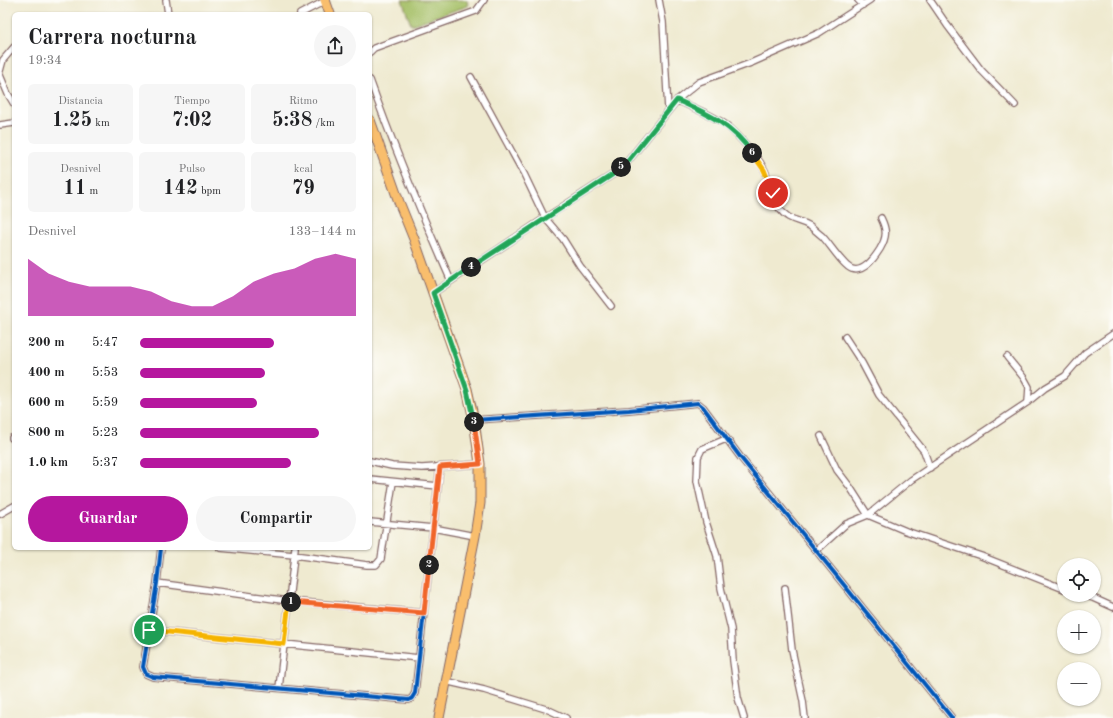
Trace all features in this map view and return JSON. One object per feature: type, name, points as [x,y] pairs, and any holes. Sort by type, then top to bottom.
[{"type":"main road","points":[[325,0],[329,12]]},
{"type":"main road","points":[[372,125],[467,390],[474,420],[480,464],[480,503],[475,536],[445,681],[439,718]]},
{"type":"street","points":[[166,0],[168,12]]},
{"type":"street","points":[[304,12],[325,0]]},
{"type":"street","points":[[372,50],[476,11],[484,0]]},
{"type":"street","points":[[660,0],[663,22],[668,110]]},
{"type":"street","points":[[858,0],[863,5]]},
{"type":"street","points":[[433,293],[612,175],[628,161],[677,100],[699,82],[751,63],[819,33],[870,0]]},
{"type":"street","points":[[930,0],[981,70],[1015,104]]},
{"type":"street","points":[[0,71],[3,60],[12,49]]},
{"type":"street","points":[[0,75],[12,101]]},
{"type":"street","points":[[471,77],[524,174],[545,218],[563,239],[583,271],[611,306]]},
{"type":"street","points":[[372,86],[387,128],[429,231],[451,280]]},
{"type":"street","points":[[677,100],[717,119],[727,126],[749,148],[764,170],[779,207],[784,213],[790,219],[809,226],[822,237],[847,266],[853,270],[860,269],[868,264],[882,246],[886,236],[886,227],[881,218]]},
{"type":"street","points":[[0,125],[12,123]]},
{"type":"street","points":[[816,551],[846,524],[868,515],[911,480],[1028,402],[1045,388],[1065,376],[1085,353],[1113,334]]},
{"type":"street","points":[[845,337],[879,395],[924,451],[930,468]]},
{"type":"street","points":[[1008,357],[1029,387],[1028,402]]},
{"type":"street","points":[[474,420],[629,410],[698,403],[709,414],[726,438],[816,551],[952,718]]},
{"type":"street","points":[[821,436],[838,470],[868,515],[906,531],[981,556],[1057,586]]},
{"type":"street","points":[[726,438],[702,449],[698,457],[697,481],[706,522],[717,556],[721,588],[731,629],[733,661],[738,698],[744,718]]},
{"type":"street","points":[[372,461],[422,468],[480,464]]},
{"type":"street","points":[[161,550],[143,668],[146,674],[153,677],[409,700],[415,693],[440,467]]},
{"type":"street","points":[[372,479],[438,486]]},
{"type":"street","points":[[238,550],[376,565],[381,559],[393,482]]},
{"type":"street","points":[[0,514],[12,507]]},
{"type":"street","points":[[372,522],[433,528],[475,536]]},
{"type":"street","points":[[279,688],[295,550]]},
{"type":"street","points":[[157,583],[289,601],[424,613]]},
{"type":"street","points":[[785,588],[792,650],[803,701],[805,718]]},
{"type":"street","points":[[1101,602],[1113,607]]},
{"type":"street","points":[[149,630],[418,658]]},
{"type":"street","points":[[445,681],[484,690],[549,710],[566,718]]},
{"type":"green space","points":[[402,0],[467,0],[468,6],[411,25]]},
{"type":"cycle path","points":[[474,420],[629,410],[698,403],[703,407],[741,458],[952,718]]},
{"type":"cycle path","points":[[161,550],[157,583],[143,667],[146,674],[153,677],[409,700],[415,693],[440,467]]},
{"type":"route","points":[[149,630],[284,644],[289,601],[424,613],[440,467],[480,464],[474,420],[467,390],[433,293],[612,175],[628,161],[677,100],[717,119],[727,126],[749,148],[764,170],[773,193]]}]
